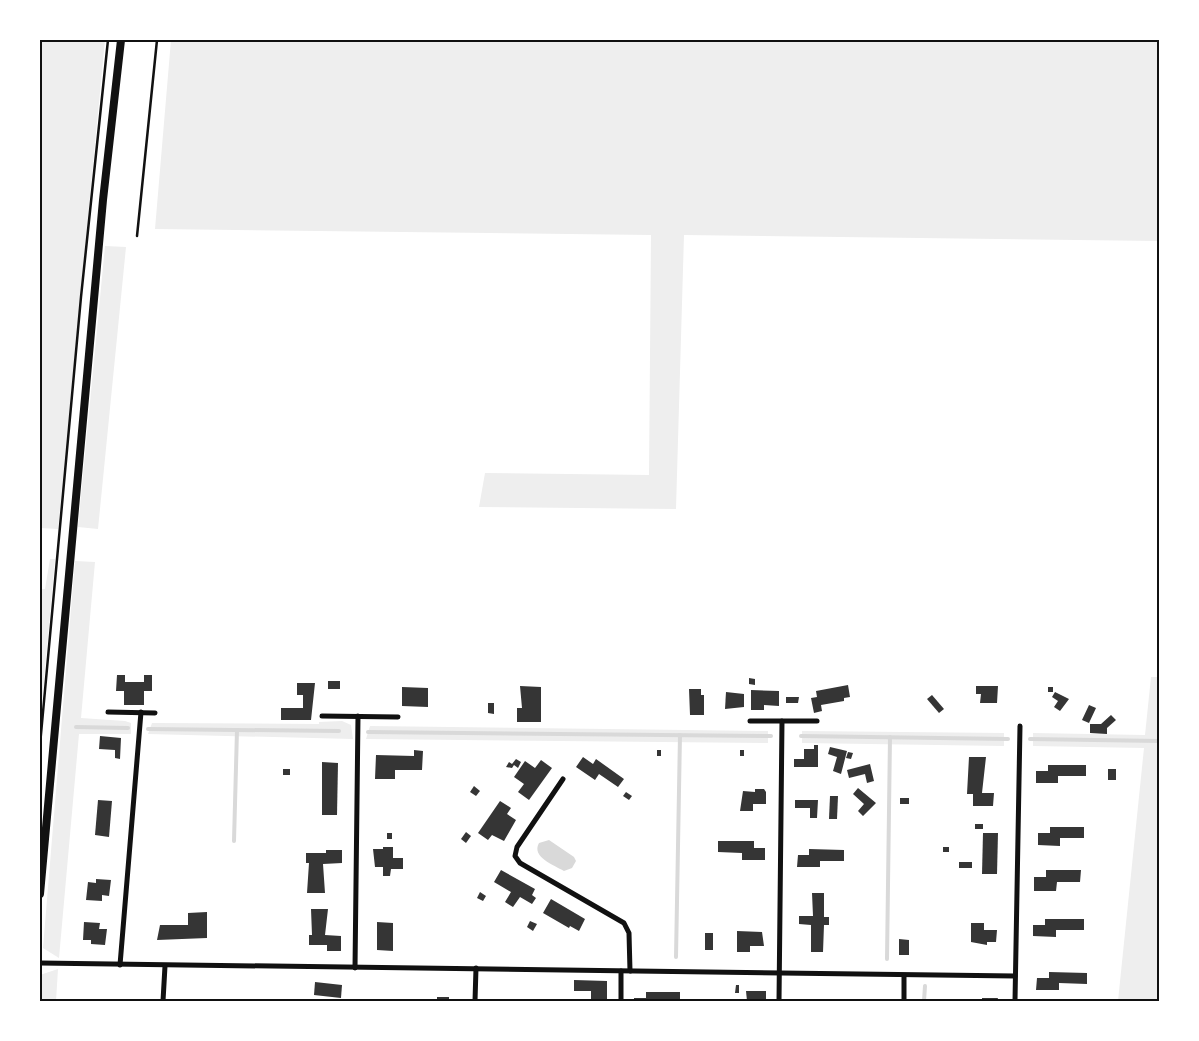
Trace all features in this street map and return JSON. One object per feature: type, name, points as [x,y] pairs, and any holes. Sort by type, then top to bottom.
[{"type":"street","points":[[40,894],[103,200],[121,40]]},
{"type":"street","points":[[108,712],[154,713]]},
{"type":"street","points":[[120,965],[141,712]]},
{"type":"street","points":[[322,716],[398,717]]},
{"type":"street","points":[[355,968],[358,716]]},
{"type":"street","points":[[750,721],[816,721]]},
{"type":"street","points":[[779,1001],[782,721]]},
{"type":"street","points":[[1015,1001],[1020,726]]},
{"type":"street","points":[[563,779],[517,847],[515,856],[520,863],[624,923],[629,933],[630,971]]},
{"type":"street","points":[[40,963],[1016,976]]},
{"type":"street","points":[[162,1001],[165,966]]},
{"type":"street","points":[[475,1001],[476,968]]},
{"type":"street","points":[[621,971],[621,1001]]},
{"type":"street","points":[[904,976],[904,1001]]},
{"type":"path","points":[[40,745],[81,297],[108,40]]},
{"type":"path","points":[[136,236],[157,40]]},
{"type":"shaded area","points":[[40,40],[105,40],[58,529],[40,528]]},
{"type":"shaded area","points":[[171,40],[1159,40],[1159,241],[684,235],[676,509],[479,507],[485,473],[649,475],[651,235],[155,229]]},
{"type":"shaded area","points":[[105,246],[126,247],[98,529],[78,527]]},
{"type":"shaded area","points":[[50,559],[55,559],[40,725],[40,589],[45,589]]},
{"type":"shaded area","points":[[75,561],[95,562],[81,718],[125,721],[131,723],[131,734],[79,734],[59,958],[43,948]]},
{"type":"shaded area","points":[[1151,677],[1159,677],[1159,1001],[1118,1001],[1144,748],[1033,746],[1033,733],[1145,735]]},
{"type":"shaded area","points":[[342,721],[351,725],[353,739],[148,734],[152,723],[319,724],[319,722]]},
{"type":"shaded area","points":[[370,726],[768,731],[768,743],[366,739]]},
{"type":"shaded area","points":[[802,731],[1004,733],[1004,746],[802,743]]},
{"type":"shaded area","points":[[549,840],[574,857],[576,861],[572,868],[564,871],[541,856],[537,848],[539,843]]},
{"type":"shaded area","points":[[58,969],[56,1001],[40,1001],[40,975]]},
{"type":"building","points":[[117,675],[125,675],[125,682],[144,682],[144,675],[152,675],[152,691],[144,691],[144,705],[124,705],[124,691],[116,691]]},
{"type":"building","points":[[749,678],[755,679],[755,685],[749,684]]},
{"type":"building","points":[[328,681],[340,681],[340,689],[328,689]]},
{"type":"building","points":[[297,683],[315,683],[311,720],[281,720],[281,708],[303,708],[303,695],[297,695]]},
{"type":"building","points":[[848,685],[850,697],[844,698],[844,701],[821,705],[822,711],[814,713],[811,698],[817,697],[816,691]]},
{"type":"building","points":[[520,686],[541,687],[541,722],[517,722],[517,708],[522,708]]},
{"type":"building","points":[[976,686],[998,686],[997,703],[980,703],[981,694],[976,694]]},
{"type":"building","points":[[402,687],[428,688],[428,707],[402,706]]},
{"type":"building","points":[[1048,687],[1053,687],[1053,692],[1048,692]]},
{"type":"building","points":[[689,689],[701,689],[701,695],[704,695],[704,715],[690,715]]},
{"type":"building","points":[[751,690],[779,691],[779,706],[764,705],[764,710],[751,710]]},
{"type":"building","points":[[726,692],[744,694],[744,707],[725,709]]},
{"type":"building","points":[[1055,692],[1069,699],[1060,711],[1054,707],[1058,701],[1052,697]]},
{"type":"building","points":[[932,695],[944,709],[939,713],[927,699]]},
{"type":"building","points":[[786,697],[799,697],[798,703],[786,703]]},
{"type":"building","points":[[488,703],[494,703],[494,714],[488,713]]},
{"type":"building","points":[[1089,705],[1096,708],[1089,723],[1082,720]]},
{"type":"building","points":[[1111,715],[1116,720],[1107,728],[1107,734],[1090,733],[1090,724],[1101,724]]},
{"type":"building","points":[[100,736],[121,738],[120,759],[115,758],[115,750],[99,749]]},
{"type":"building","points":[[814,745],[818,745],[818,767],[794,767],[794,759],[804,759],[804,749],[814,749]]},
{"type":"building","points":[[830,747],[847,751],[841,774],[833,771],[837,757],[828,754]]},
{"type":"building","points":[[414,750],[423,751],[422,770],[395,770],[395,779],[375,779],[376,755],[414,756]]},
{"type":"building","points":[[657,750],[661,750],[661,756],[657,756]]},
{"type":"building","points":[[740,750],[744,750],[744,756],[740,756]]},
{"type":"building","points":[[848,752],[853,753],[851,759],[846,758]]},
{"type":"building","points":[[583,757],[593,764],[596,759],[624,779],[618,787],[599,774],[595,780],[576,767]]},
{"type":"building","points":[[969,757],[986,757],[982,793],[994,793],[993,806],[973,806],[973,794],[967,794]]},
{"type":"building","points":[[516,759],[521,762],[518,768],[514,765],[512,768],[506,767],[509,762],[512,764]]},
{"type":"building","points":[[541,760],[552,768],[529,800],[518,792],[524,784],[514,777],[525,761],[535,768]]},
{"type":"building","points":[[322,762],[338,763],[337,815],[322,815]]},
{"type":"building","points":[[870,764],[874,781],[867,783],[865,774],[849,778],[847,770]]},
{"type":"building","points":[[1048,765],[1086,765],[1086,776],[1058,776],[1058,783],[1036,783],[1036,771],[1048,771]]},
{"type":"building","points":[[283,769],[290,769],[290,775],[283,775]]},
{"type":"building","points":[[1108,769],[1116,769],[1116,780],[1108,780]]},
{"type":"building","points":[[474,786],[480,791],[476,796],[470,792]]},
{"type":"building","points":[[858,788],[876,803],[863,816],[858,811],[864,804],[853,794]]},
{"type":"building","points":[[755,789],[764,789],[766,792],[766,804],[753,804],[753,811],[740,811],[743,791],[755,792]]},
{"type":"building","points":[[626,792],[632,796],[629,800],[623,796]]},
{"type":"building","points":[[830,796],[838,796],[837,819],[829,819]]},
{"type":"building","points":[[900,798],[909,798],[909,804],[900,804]]},
{"type":"building","points":[[98,800],[112,801],[109,837],[95,835]]},
{"type":"building","points":[[795,800],[818,800],[817,818],[810,818],[810,808],[795,808]]},
{"type":"building","points":[[500,801],[511,808],[507,814],[516,820],[504,841],[492,835],[488,840],[478,833]]},
{"type":"building","points":[[975,824],[983,824],[983,829],[975,829]]},
{"type":"building","points":[[1050,827],[1084,827],[1084,838],[1060,838],[1060,846],[1038,845],[1038,833],[1050,833]]},
{"type":"building","points":[[466,832],[471,836],[466,843],[461,839]]},
{"type":"building","points":[[387,833],[392,833],[392,839],[387,839]]},
{"type":"building","points":[[983,833],[998,833],[997,874],[982,874]]},
{"type":"building","points":[[718,841],[754,841],[754,848],[765,848],[765,860],[742,860],[742,853],[718,852]]},
{"type":"building","points":[[383,847],[393,847],[393,858],[403,858],[403,869],[391,869],[390,876],[383,876],[383,867],[375,867],[373,849],[383,849]]},
{"type":"building","points":[[943,847],[949,847],[949,852],[943,852]]},
{"type":"building","points":[[809,849],[844,850],[844,861],[820,861],[820,867],[797,867],[798,855],[809,855]]},
{"type":"building","points":[[326,850],[342,850],[342,863],[323,864],[325,893],[307,893],[309,863],[306,863],[306,853],[326,853]]},
{"type":"building","points":[[959,862],[972,862],[972,868],[959,868]]},
{"type":"building","points":[[501,870],[535,889],[532,895],[536,898],[532,904],[520,897],[513,907],[505,902],[511,892],[494,882]]},
{"type":"building","points":[[1046,870],[1081,870],[1080,882],[1057,882],[1056,891],[1034,891],[1034,877],[1046,877]]},
{"type":"building","points":[[96,879],[111,880],[109,896],[102,895],[102,901],[86,900],[88,882],[96,883]]},
{"type":"building","points":[[480,892],[486,896],[483,901],[477,898]]},
{"type":"building","points":[[812,893],[824,893],[824,917],[829,917],[829,925],[824,925],[823,952],[811,952],[811,925],[799,924],[799,916],[813,916]]},
{"type":"building","points":[[551,899],[585,919],[579,931],[570,926],[569,928],[543,913]]},
{"type":"building","points":[[311,909],[328,909],[325,935],[341,936],[341,951],[327,951],[327,945],[309,945],[309,935],[312,935]]},
{"type":"building","points":[[207,912],[207,938],[157,940],[160,925],[188,925],[188,913]]},
{"type":"building","points":[[1045,919],[1084,919],[1084,930],[1056,930],[1056,937],[1033,936],[1033,925],[1045,925]]},
{"type":"building","points":[[530,921],[537,924],[533,931],[527,927]]},
{"type":"building","points":[[84,922],[100,923],[99,929],[107,929],[105,945],[91,944],[91,940],[83,940]]},
{"type":"building","points":[[377,922],[393,923],[393,951],[377,950]]},
{"type":"building","points":[[971,923],[984,923],[984,930],[997,930],[996,942],[987,942],[987,945],[971,942]]},
{"type":"building","points":[[737,931],[762,932],[764,946],[750,946],[750,952],[737,952]]},
{"type":"building","points":[[705,933],[713,933],[713,950],[705,950]]},
{"type":"building","points":[[899,939],[909,940],[909,955],[899,955]]},
{"type":"building","points":[[1049,972],[1087,973],[1087,984],[1059,983],[1059,990],[1036,990],[1037,978],[1049,978]]},
{"type":"building","points":[[574,980],[607,981],[607,1000],[591,1000],[591,991],[574,991]]},
{"type":"building","points":[[315,982],[342,985],[341,998],[314,995]]},
{"type":"building","points":[[736,985],[739,985],[739,993],[735,993]]},
{"type":"building","points":[[746,991],[766,991],[766,1001],[747,1001]]},
{"type":"building","points":[[646,992],[680,992],[680,1001],[634,1001],[634,998],[646,998]]},
{"type":"building","points":[[437,997],[449,997],[449,1001],[437,1001]]},
{"type":"building","points":[[982,998],[998,998],[997,1001],[982,1001]]},
{"type":"waterway","points":[[76,727],[128,728]]},
{"type":"waterway","points":[[148,729],[339,731]]},
{"type":"waterway","points":[[234,841],[237,730]]},
{"type":"waterway","points":[[368,732],[771,736]]},
{"type":"waterway","points":[[676,957],[680,735]]},
{"type":"waterway","points":[[801,736],[1008,739]]},
{"type":"waterway","points":[[887,959],[890,737]]},
{"type":"waterway","points":[[1030,739],[1159,741]]},
{"type":"waterway","points":[[924,1001],[925,986]]}]
